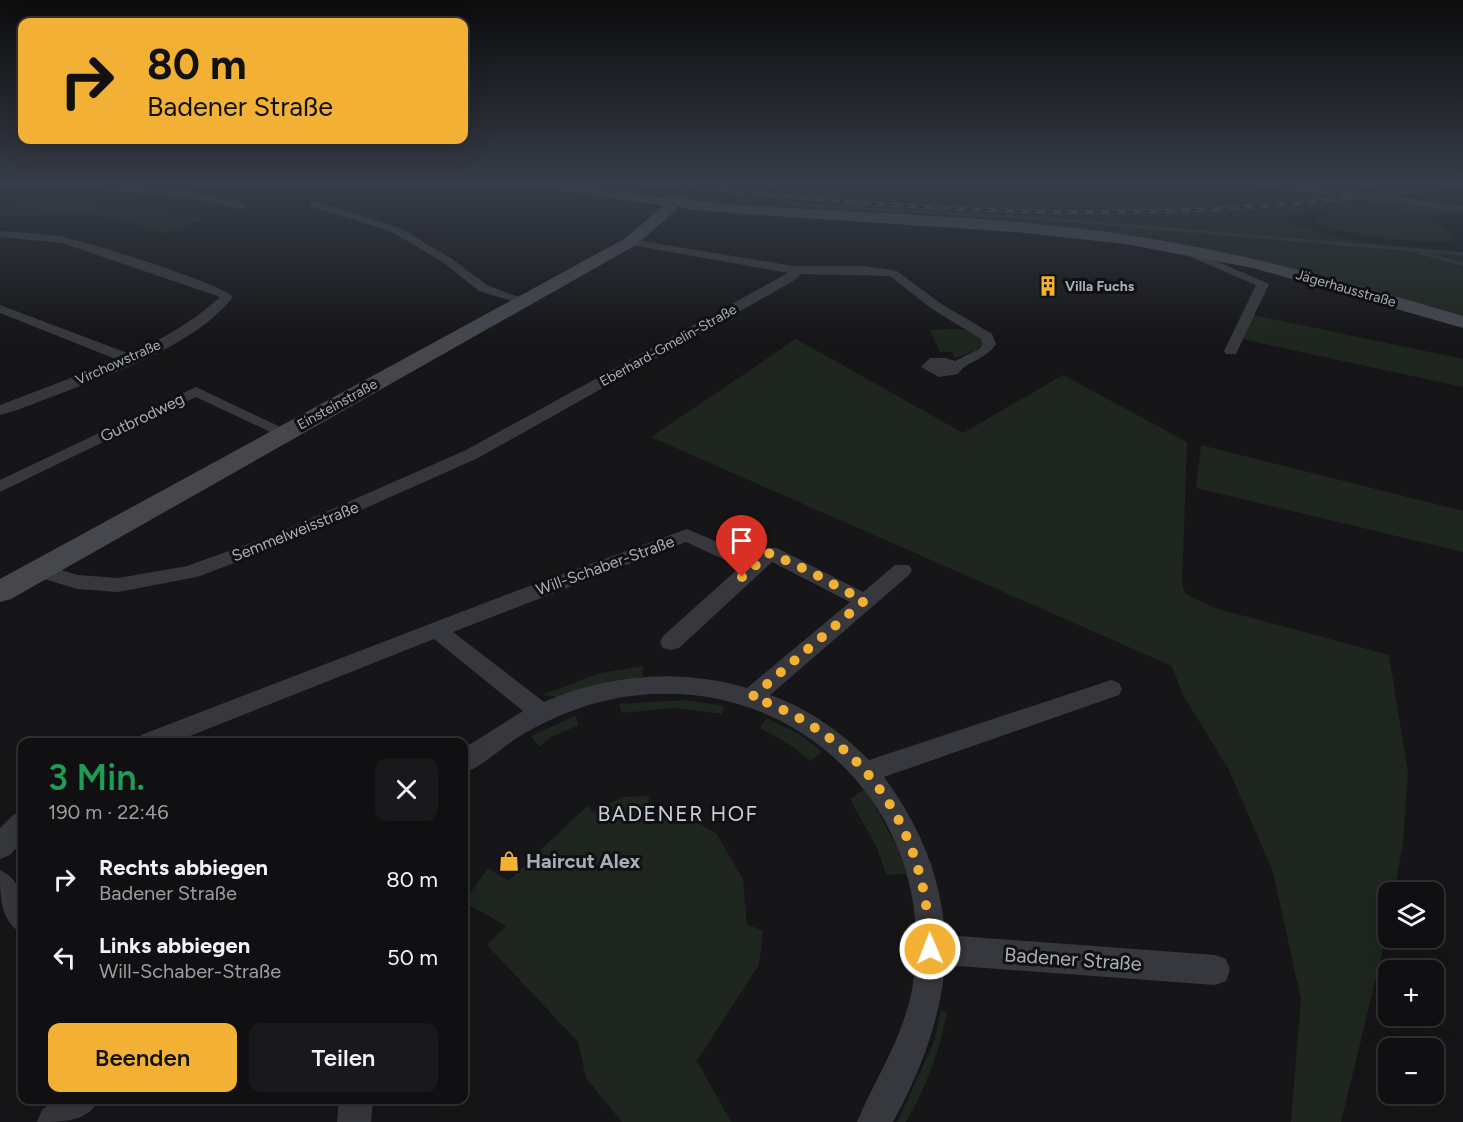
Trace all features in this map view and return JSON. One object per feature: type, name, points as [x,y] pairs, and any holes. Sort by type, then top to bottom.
[{"type":"street","name":"Virchowstraße","points":[[0,410],[129,359],[199,323],[227,297],[221,292],[196,283],[63,240],[4,234]]},
{"type":"street","points":[[403,234],[448,261],[483,288],[521,300]]},
{"type":"street","name":"Einsteinstraße","points":[[0,592],[641,234]]},
{"type":"street","name":"Jägerhausstraße","points":[[1077,234],[1193,250],[1270,266],[1463,322]]},
{"type":"street","points":[[630,242],[794,270],[874,270],[899,276],[936,306],[987,337],[989,344],[984,352],[954,367]]},
{"type":"street","name":"Jägerhausstraße","points":[[1193,250],[1192,254],[1263,284],[1232,351]]},
{"type":"street","name":"Eberhard-Gmelin-Straße","points":[[537,417],[777,285],[794,275],[794,270]]},
{"type":"street","points":[[4,313],[129,359]]},
{"type":"street","name":"Gutbrodweg","points":[[0,487],[195,391],[285,433]]},
{"type":"street","name":"Semmelweisstraße","points":[[38,570],[77,582],[118,585],[190,572],[278,540],[366,502],[472,454],[537,417]]},
{"type":"street","name":"Will-Schaber-Straße","points":[[160,738],[687,535],[754,566]]},
{"type":"street","points":[[671,642],[770,553],[864,601]]},
{"type":"street","points":[[752,697],[902,570]]},
{"type":"street","points":[[438,631],[542,713]]},
{"type":"street","points":[[468,759],[512,728],[542,713],[596,693],[657,685],[720,690],[752,697],[780,707],[810,724],[837,744],[866,772],[887,799],[916,855],[929,915],[929,983],[921,1019],[906,1061],[874,1122]]},
{"type":"street","points":[[866,772],[973,738],[1111,689]]},
{"type":"street","points":[[0,846],[18,828]]},
{"type":"street","points":[[0,884],[18,912]]},
{"type":"street","name":"Badener Straße","points":[[930,949],[1215,970]]},
{"type":"street","points":[[54,1122],[77,1104]]},
{"type":"street","points":[[354,1122],[356,1104]]},
{"type":"shaded area","points":[[1065,234],[1326,234],[1396,246],[1463,252],[1463,320],[1164,243]]},
{"type":"shaded area","points":[[1363,234],[1450,234],[1456,240],[1427,242]]},
{"type":"shaded area","points":[[1253,315],[1463,359],[1463,387],[1241,339]]},
{"type":"shaded area","points":[[930,330],[968,330],[979,337],[982,344],[975,351],[955,358],[952,352],[940,352]]},
{"type":"shaded area","points":[[796,339],[963,433],[1063,375],[1187,442],[1182,585],[1186,594],[1215,608],[1389,655],[1408,772],[1403,843],[1396,882],[1378,882],[1378,948],[1383,948],[1380,960],[1378,960],[1378,970],[1341,1122],[1291,1122],[1301,999],[1273,872],[1229,770],[1183,695],[1172,666],[651,437]]},
{"type":"shaded area","points":[[1201,445],[1463,511],[1463,552],[1196,488]]},
{"type":"shaded area","points":[[643,666],[643,677],[610,681],[556,697],[542,695],[600,673]]},
{"type":"shaded area","points":[[686,700],[724,706],[722,714],[675,708],[622,713],[619,704]]},
{"type":"shaded area","points":[[575,716],[579,725],[551,737],[539,747],[531,736]]},
{"type":"shaded area","points":[[766,718],[801,735],[822,752],[810,761],[789,744],[760,728]]},
{"type":"shaded area","points":[[865,789],[899,850],[906,874],[886,875],[877,848],[850,799]]},
{"type":"shaded area","points":[[649,796],[648,808],[672,810],[716,833],[743,879],[747,924],[763,931],[759,964],[697,1061],[731,1122],[622,1122],[586,1078],[578,1042],[487,945],[506,926],[468,904],[468,896],[488,868],[508,881],[587,806],[594,812],[622,797]]},
{"type":"shaded area","points":[[941,1010],[947,1012],[940,1041],[920,1096],[906,1122],[897,1122],[934,1042]]},
{"type":"waterway","points":[[1231,234],[1463,254]]},
{"type":"waterway","points":[[1420,253],[1463,264]]},
{"type":"place","name":"Villa Fuchs","points":[[1048,286]]},
{"type":"place","name":"Haircut Alex","points":[[509,861]]},
{"type":"district","name":"BADENER HOF","points":[[678,814]]},
{"type":"route","points":[[742,577],[770,553],[864,601],[752,697],[780,707],[810,724],[837,744],[866,772],[887,799],[916,855],[924,883],[929,915],[930,949]]}]
